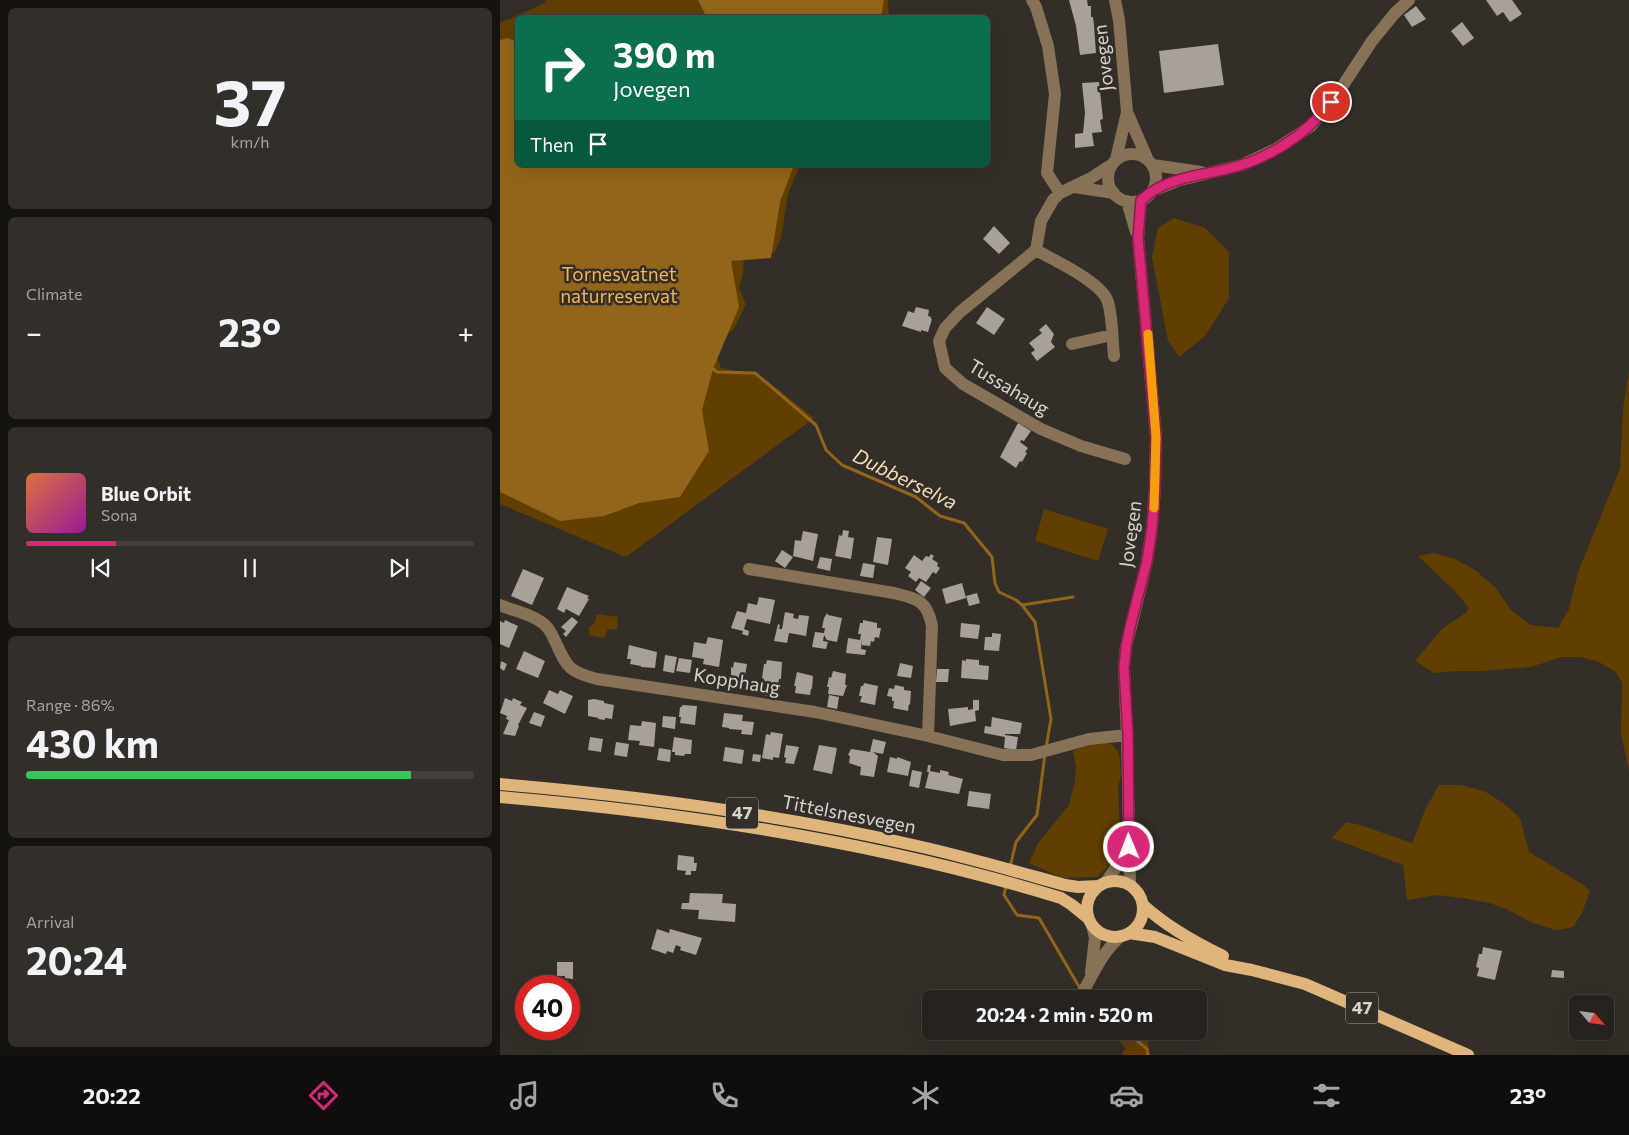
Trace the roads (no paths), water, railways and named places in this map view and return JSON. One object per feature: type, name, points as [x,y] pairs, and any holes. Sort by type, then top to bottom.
[{"type":"main road","name":"Tittelsnesvegen","points":[[500,784],[627,797],[802,822],[923,847],[1067,902],[1090,921]]},
{"type":"main road","name":"Tittelsnesvegen","points":[[500,797],[635,811],[791,834],[920,860],[980,868],[1078,887],[1102,884]]},
{"type":"main road","name":"47","points":[[1102,884],[1122,881],[1130,885],[1141,897],[1143,905],[1172,929],[1252,970]]},
{"type":"main road","points":[[1090,921],[1087,909],[1088,900],[1092,892],[1102,884]]},
{"type":"main road","points":[[1125,935],[1140,921],[1143,905]]},
{"type":"main road","name":"47","points":[[1090,921],[1105,935],[1155,937],[1225,965],[1306,984],[1468,1055]]},
{"type":"street","points":[[1032,0],[1048,46],[1054,87],[1047,174],[1060,193]]},
{"type":"street","name":"Jovegen","points":[[1114,162],[1127,112],[1119,20],[1115,0]]},
{"type":"street","points":[[1074,187],[1114,194],[1126,201],[1134,202],[1141,200],[1152,191],[1180,180],[1242,165],[1276,149],[1311,126],[1338,93],[1372,41],[1395,13],[1409,0]]},
{"type":"street","name":"Jovegen","points":[[1127,112],[1150,161]]},
{"type":"street","points":[[1114,356],[1108,300],[1102,290],[1093,282],[1036,250],[1041,221],[1053,200],[1060,193],[1074,187],[1123,155],[1139,154],[1150,161],[1204,173]]},
{"type":"street","points":[[1150,161],[1156,178],[1152,191]]},
{"type":"street","points":[[1114,162],[1108,180],[1114,194]]},
{"type":"street","name":"Jovegen","points":[[1130,885],[1128,735],[1124,668],[1126,647],[1147,561],[1152,528],[1156,437],[1138,238],[1141,200]]},
{"type":"street","name":"Jovegen","points":[[1126,201],[1138,238]]},
{"type":"street","name":"Tussahaug","points":[[1036,250],[960,312],[945,328],[939,341],[945,368],[963,384],[1041,430],[1081,446],[1125,459]]},
{"type":"street","points":[[1072,344],[1112,335]]},
{"type":"street","points":[[749,569],[894,593],[912,598],[923,604],[930,613],[932,626],[928,736]]},
{"type":"street","name":"Kopphaug","points":[[500,605],[536,619],[546,626],[568,667],[587,677],[815,712],[928,736],[1002,755],[1021,756],[1045,752],[1089,739],[1128,735]]},
{"type":"street","name":"Jovegen","points":[[1102,884],[1115,869],[1128,833]]},
{"type":"street","points":[[1090,921],[1095,938],[1091,975]]},
{"type":"street","points":[[1084,990],[1091,975],[1110,945],[1125,935]]},
{"type":"waterway","name":"Dubberselva","points":[[713,369],[717,372],[755,373],[816,425],[826,450],[842,465],[916,497],[940,516],[964,523],[992,557],[995,583],[999,592],[1016,600],[1035,622],[1051,719],[1046,748]]},
{"type":"waterway","points":[[1022,605],[1073,597]]},
{"type":"waterway","name":"Dubberselva","points":[[1010,867],[1016,842],[1037,815],[1045,754]]},
{"type":"waterway","name":"Dubberselva","points":[[1006,886],[1004,895],[1017,915],[1039,918],[1081,990]]},
{"type":"waterway","name":"Dubberselva","points":[[1136,1040],[1147,1049],[1148,1055]]},
{"type":"park label","name":"Tornesvatnet naturreservat","points":[[619,285]]}]
